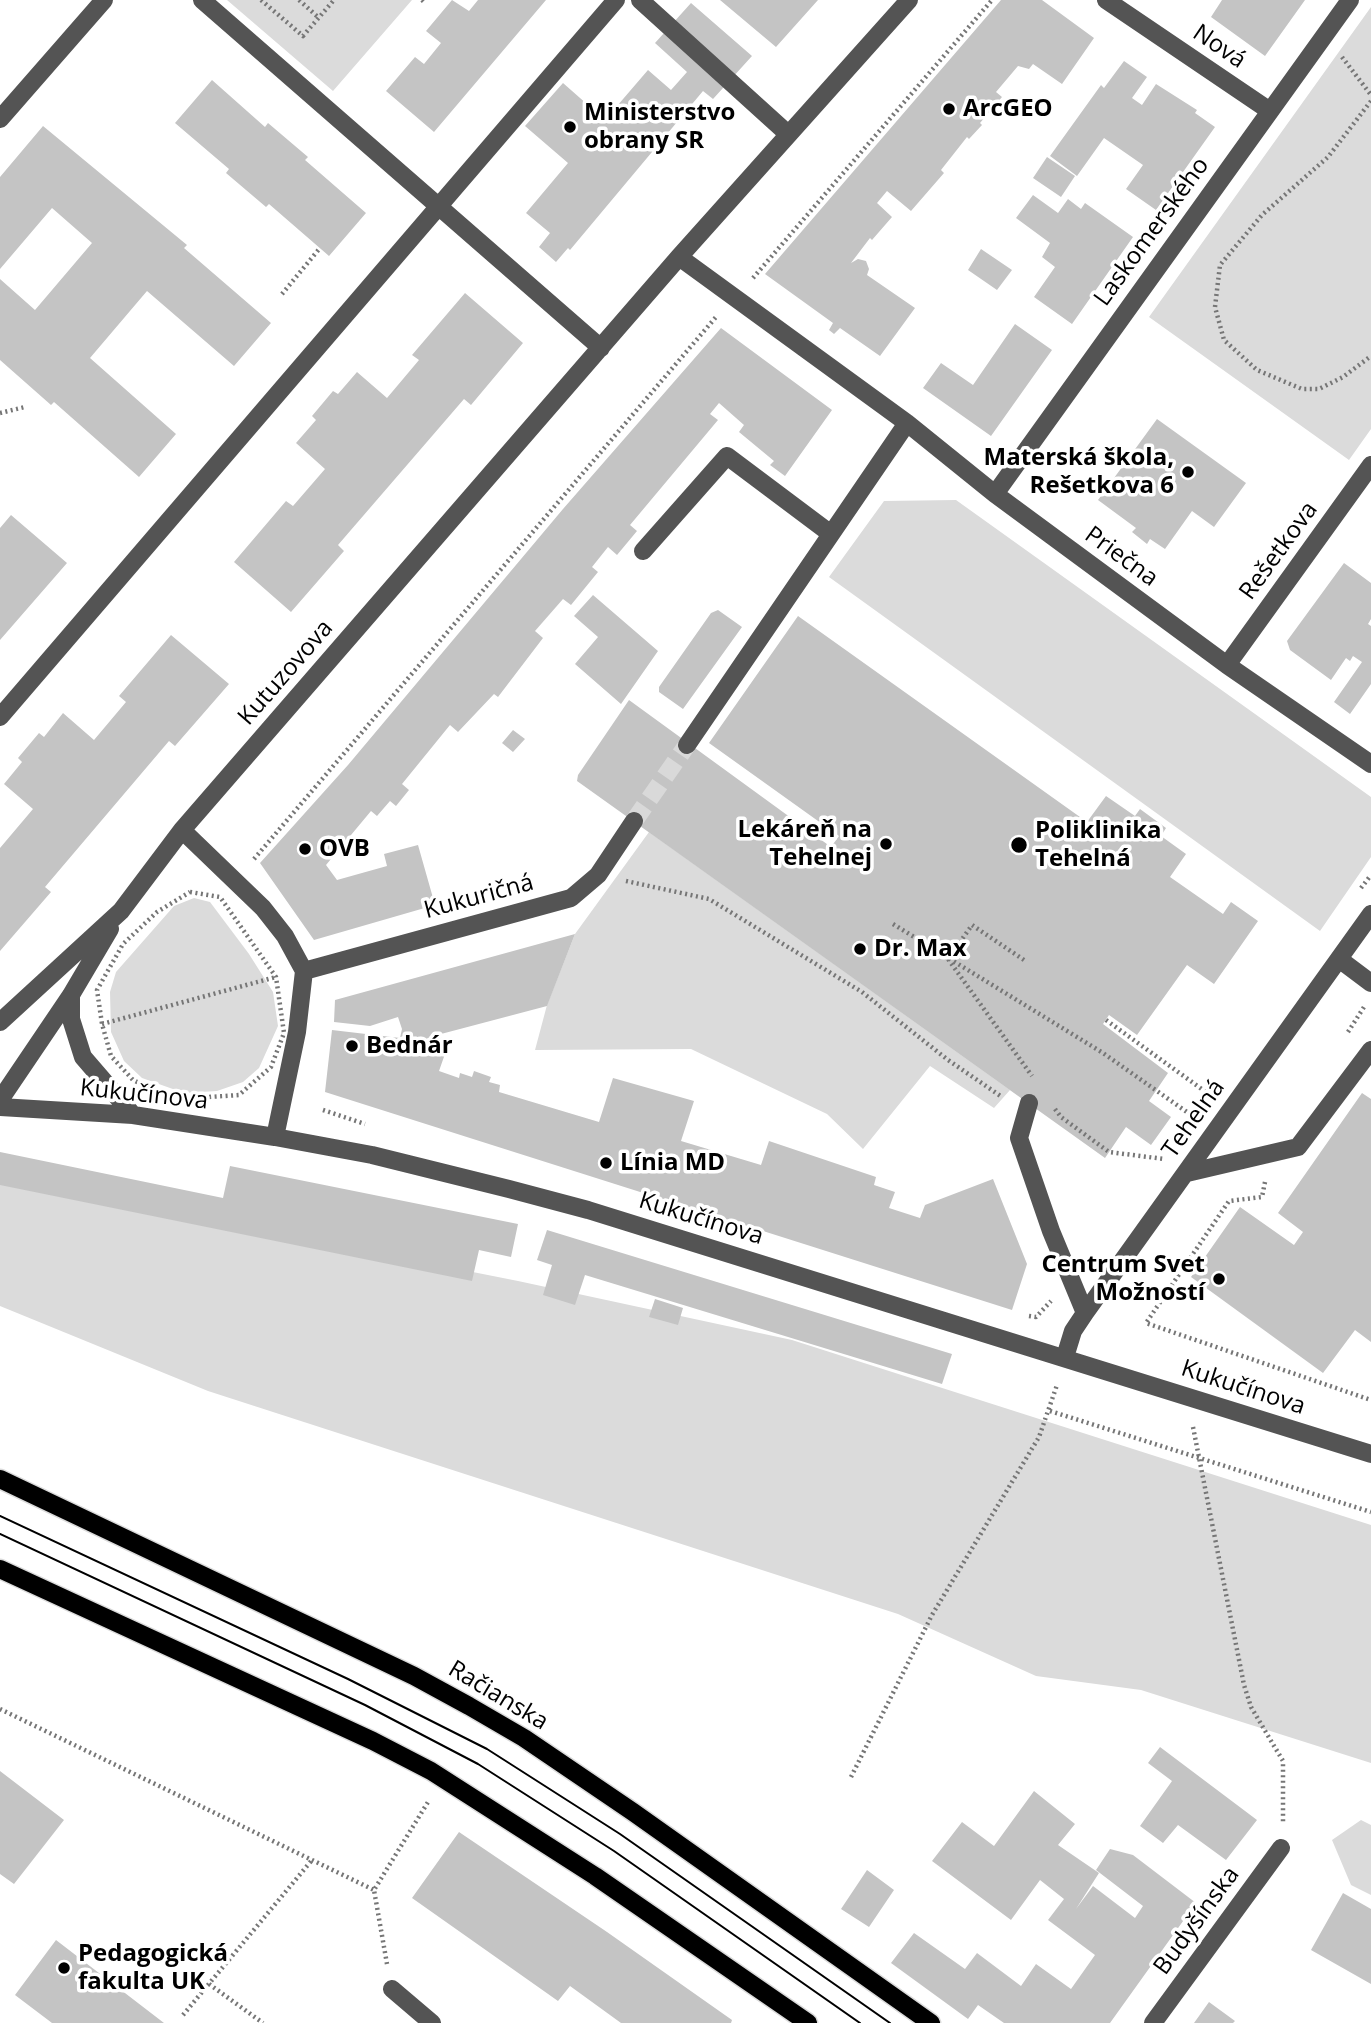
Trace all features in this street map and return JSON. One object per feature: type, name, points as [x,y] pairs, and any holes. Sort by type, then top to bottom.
[{"type":"main road","name":"Račianska","points":[[0,1479],[414,1676],[524,1738],[931,2023]]},
{"type":"main road","points":[[0,1569],[373,1741],[431,1771],[595,1876],[808,2023]]},
{"type":"street","points":[[0,119],[104,0]]},
{"type":"street","points":[[202,0],[601,348]]},
{"type":"street","points":[[0,717],[616,0]]},
{"type":"street","points":[[640,0],[788,134],[909,0]]},
{"type":"street","name":"Nová","points":[[1106,0],[1270,111]]},
{"type":"street","name":"Laskomerského","points":[[995,494],[1350,0]]},
{"type":"street","name":"Kutuzovova","points":[[0,1022],[121,911],[182,830],[788,134]]},
{"type":"street","name":"Priečna","points":[[679,257],[907,423],[995,494],[1227,665],[1371,764]]},
{"type":"street","points":[[687,745],[907,423]]},
{"type":"street","points":[[643,551],[727,456],[831,534]]},
{"type":"street","name":"Rešetkova","points":[[1227,665],[1371,466]]},
{"type":"street","name":"Kukuričná","points":[[304,971],[571,898],[598,875],[634,821]]},
{"type":"street","points":[[182,830],[263,908],[285,936],[304,971],[297,1032],[275,1137]]},
{"type":"street","points":[[0,1100],[71,995],[121,911]]},
{"type":"street","name":"Tehelná","points":[[1065,1357],[1073,1331],[1085,1313],[1371,914]]},
{"type":"street","points":[[1339,959],[1371,984]]},
{"type":"street","points":[[71,995],[71,1019],[83,1057],[132,1115]]},
{"type":"street","points":[[1187,1173],[1298,1147],[1371,1050]]},
{"type":"street","points":[[1029,1104],[1019,1138],[1051,1231],[1085,1313]]},
{"type":"street","name":"Kukučínova","points":[[0,1107],[132,1115],[275,1137],[372,1156],[588,1210],[1371,1454]]},
{"type":"street","name":"Budyšínska","points":[[1153,2023],[1281,1848]]},
{"type":"street","points":[[392,1989],[432,2023]]},
{"type":"path","points":[[261,0],[303,36],[334,0]]},
{"type":"path","points":[[299,0],[319,18]]},
{"type":"path","points":[[734,299],[992,0]]},
{"type":"path","points":[[1339,52],[1371,95]]},
{"type":"path","points":[[1371,102],[1328,158],[1262,215],[1220,265],[1215,307],[1224,340],[1257,370],[1302,389],[1319,389],[1343,377],[1371,356]]},
{"type":"path","points":[[282,294],[320,248]]},
{"type":"path","points":[[0,413],[25,407]]},
{"type":"path","points":[[598,875],[709,899],[862,992],[948,1060],[1002,1096],[1019,1138]]},
{"type":"path","points":[[190,892],[220,897],[256,944],[275,977],[284,1033],[271,1067],[239,1095],[194,1098],[165,1096],[133,1080],[111,1056],[102,1024],[97,990],[123,944],[158,912],[190,892]]},
{"type":"path","points":[[892,924],[1146,1081],[1214,1132]]},
{"type":"path","points":[[948,959],[972,925],[1024,960]]},
{"type":"path","points":[[948,959],[1037,1083]]},
{"type":"path","points":[[102,1024],[275,977]]},
{"type":"path","points":[[1106,1020],[1211,1096]]},
{"type":"path","points":[[1053,1106],[1061,1117],[1109,1152]]},
{"type":"path","points":[[1025,1316],[1036,1317],[1072,1279]]},
{"type":"path","points":[[1159,1305],[1146,1323],[1371,1400]]},
{"type":"path","points":[[851,1777],[932,1615],[1014,1481],[1050,1410],[1065,1357]]},
{"type":"path","points":[[1198,1399],[1192,1422],[1244,1685],[1251,1707],[1283,1762],[1281,1848]]},
{"type":"path","points":[[1050,1410],[1371,1512]]},
{"type":"path","points":[[0,1709],[374,1890]]},
{"type":"path","points":[[417,1797],[440,1809]]},
{"type":"path","points":[[392,1989],[374,1890],[428,1802]]},
{"type":"path","points":[[183,2015],[313,1860]]},
{"type":"path","points":[[209,1984],[263,2023]]},
{"type":"shaded area","points":[[227,0],[412,0],[333,91]]},
{"type":"shaded area","points":[[1371,7],[1371,429],[1349,460],[1149,317]]},
{"type":"shaded area","points":[[956,500],[1371,797],[1371,857],[1320,931],[829,577],[884,501]]},
{"type":"shaded area","points":[[649,832],[1010,1090],[994,1108],[930,1066],[863,1149],[827,1114],[691,1049],[535,1050],[547,1005],[575,934]]},
{"type":"shaded area","points":[[194,898],[210,902],[249,954],[273,992],[278,1026],[259,1068],[243,1082],[217,1091],[184,1093],[142,1078],[124,1061],[111,1032],[110,992],[116,972],[174,906]]},
{"type":"shaded area","points":[[0,1178],[518,1281],[792,1340],[1371,1525],[1371,1763],[1141,1690],[1036,1676],[898,1614],[208,1391],[0,1306]]},
{"type":"shaded area","points":[[1361,1820],[1371,1825],[1371,1895],[1351,1885],[1332,1840]]},
{"type":"building","points":[[452,0],[469,11],[478,0],[546,0],[434,132],[386,91],[415,57],[424,64],[441,43],[426,31]]},
{"type":"building","points":[[720,0],[818,0],[776,47]]},
{"type":"building","points":[[1001,0],[1042,0],[1094,38],[1062,84],[1033,64],[1029,69],[1018,66],[996,92],[1002,97],[980,123],[982,125],[969,139],[967,137],[941,170],[944,173],[911,211],[887,191],[877,203],[892,217],[872,240],[870,238],[851,263],[858,259],[866,261],[869,269],[867,275],[915,308],[880,356],[840,328],[834,334],[829,330],[833,323],[765,274]]},
{"type":"building","points":[[1222,0],[1305,0],[1265,56],[1211,17]]},
{"type":"building","points":[[691,3],[752,56],[713,99],[703,91],[570,250],[568,248],[556,262],[539,247],[550,233],[526,213],[568,163],[525,126],[563,83],[605,120],[648,70],[671,90],[687,72],[655,43]]},
{"type":"building","points":[[1124,61],[1147,77],[1132,98],[1142,105],[1156,84],[1197,110],[1195,113],[1215,127],[1156,210],[1126,189],[1143,165],[1104,138],[1077,176],[1050,156],[1101,85],[1104,88]]},
{"type":"building","points":[[212,80],[265,127],[268,123],[308,157],[305,160],[366,213],[329,256],[269,204],[266,207],[226,173],[229,169],[175,123]]},
{"type":"building","points":[[43,126],[187,245],[184,248],[271,323],[234,366],[147,291],[90,358],[176,434],[139,477],[54,402],[51,405],[0,360],[0,279],[35,310],[92,243],[52,208],[0,269],[0,177]]},
{"type":"building","points":[[1047,157],[1075,176],[1061,197],[1033,178]]},
{"type":"building","points":[[1033,195],[1058,213],[1068,199],[1081,209],[1085,203],[1133,237],[1072,324],[1034,297],[1055,267],[1042,257],[1050,243],[1016,218]]},
{"type":"building","points":[[981,249],[1012,270],[997,290],[968,270]]},
{"type":"building","points":[[465,293],[523,343],[471,405],[464,399],[338,545],[344,551],[291,612],[234,562],[286,501],[293,506],[325,469],[296,443],[316,420],[312,416],[333,391],[338,394],[357,372],[387,398],[419,360],[412,355]]},
{"type":"building","points":[[1015,324],[1052,350],[991,436],[923,388],[941,363],[973,385]]},
{"type":"building","points":[[721,328],[832,410],[785,476],[770,465],[774,461],[739,432],[744,425],[719,403],[710,414],[718,420],[630,525],[637,531],[617,555],[608,547],[592,567],[598,572],[571,605],[563,599],[535,631],[543,638],[498,697],[494,694],[458,732],[450,725],[402,784],[409,790],[396,806],[390,801],[377,816],[371,811],[326,865],[337,880],[387,866],[384,854],[418,845],[435,905],[314,940],[260,863],[348,765],[563,509]]},
{"type":"building","points":[[1157,419],[1246,483],[1214,527],[1192,511],[1165,549],[1150,539],[1147,544],[1132,532],[1136,528],[1098,500]]},
{"type":"building","points":[[11,515],[67,563],[0,640],[0,528]]},
{"type":"building","points":[[1344,563],[1371,583],[1371,619],[1368,624],[1371,626],[1371,684],[1350,714],[1334,702],[1362,662],[1353,656],[1350,661],[1346,658],[1331,680],[1290,650],[1287,641]]},
{"type":"building","points":[[593,595],[658,651],[621,704],[575,664],[598,637],[574,616]]},
{"type":"building","points":[[718,610],[742,627],[683,709],[659,692],[659,687],[711,613]]},
{"type":"building","points":[[798,616],[1087,822],[1106,796],[1135,816],[1140,809],[1166,828],[1161,836],[1186,854],[1170,877],[1223,914],[1231,902],[1258,921],[1214,984],[1187,965],[1137,1035],[1109,1015],[1103,1024],[1168,1073],[1149,1101],[1171,1117],[1151,1145],[1126,1127],[1105,1158],[577,781],[578,775],[629,700],[831,847],[839,836],[709,743]]},
{"type":"building","points":[[171,635],[229,684],[175,746],[169,741],[45,887],[51,892],[0,951],[0,848],[33,809],[4,784],[22,762],[18,758],[39,733],[44,737],[63,713],[94,740],[126,702],[119,696]]},
{"type":"building","points":[[513,730],[525,739],[513,752],[502,743]]},
{"type":"building","points":[[575,934],[547,1006],[441,1034],[446,1051],[439,1071],[459,1078],[460,1073],[472,1077],[474,1071],[491,1077],[489,1082],[500,1085],[499,1092],[599,1122],[613,1078],[694,1101],[681,1141],[761,1165],[769,1141],[876,1177],[874,1185],[895,1192],[889,1208],[920,1218],[925,1205],[993,1179],[1027,1264],[1012,1310],[325,1092],[332,1030],[400,1038],[402,1029],[398,1017],[370,1026],[334,1022],[335,1000]]},
{"type":"building","points":[[1362,1093],[1371,1099],[1371,1342],[1355,1330],[1323,1373],[1191,1277],[1240,1207],[1294,1245],[1303,1232],[1278,1213]]},
{"type":"building","points":[[0,1152],[223,1198],[230,1166],[518,1224],[511,1257],[479,1250],[472,1281],[0,1185]]},
{"type":"building","points":[[547,1230],[952,1354],[942,1384],[585,1275],[575,1305],[543,1295],[552,1265],[537,1260]]},
{"type":"building","points":[[655,1299],[683,1308],[678,1325],[649,1317]]},
{"type":"building","points":[[1160,1747],[1257,1820],[1226,1860],[1178,1825],[1163,1843],[1140,1826],[1172,1781],[1148,1763]]},
{"type":"building","points":[[0,1771],[64,1820],[14,1884],[0,1874]]},
{"type":"building","points":[[1034,1791],[1075,1824],[1058,1845],[1099,1873],[1076,1909],[1093,1886],[1135,1918],[1143,1906],[1096,1870],[1110,1849],[1133,1855],[1196,1903],[1110,2023],[1004,2023],[978,2005],[968,2019],[891,1963],[914,1933],[965,1969],[977,1953],[1021,1986],[1036,1964],[1071,1989],[1095,1955],[1048,1920],[1064,1899],[1040,1880],[1011,1920],[932,1861],[962,1822],[994,1846]]},
{"type":"building","points":[[459,1832],[607,1932],[732,2020],[731,2023],[621,2023],[570,1986],[558,2001],[412,1898]]},
{"type":"building","points":[[867,1870],[894,1890],[869,1927],[841,1909]]},
{"type":"building","points":[[1343,1893],[1371,1909],[1371,1984],[1311,1950]]},
{"type":"building","name":"Pedagogická fakulta UK","points":[[56,1940],[164,2023],[52,2023],[15,1995]]},
{"type":"building","points":[[1209,2002],[1235,2021],[1194,2023]]},
{"type":"tunnel","points":[[634,821],[687,745]]},
{"type":"tram line","points":[[0,1516],[348,1679],[487,1749],[620,1834],[890,2023]]},
{"type":"tram line","points":[[0,1534],[365,1705],[478,1764],[614,1851],[860,2023]]},
{"type":"place","name":"ArcGEO","points":[[949,109]]},
{"type":"place","name":"Ministerstvo obrany SR","points":[[570,127]]},
{"type":"place","name":"Materská škola, Rešetkova 6","points":[[1188,472]]},
{"type":"place","name":"Lekáreň na Tehelnej","points":[[886,844]]},
{"type":"place","name":"Poliklinika Tehelná","points":[[1019,845]]},
{"type":"place","name":"OVB","points":[[305,849]]},
{"type":"place","name":"Dr. Max","points":[[860,949]]},
{"type":"place","name":"Bednár","points":[[352,1046]]},
{"type":"place","name":"Línia MD","points":[[606,1163]]},
{"type":"place","name":"Centrum Svet Možností","points":[[1219,1279]]},
{"type":"place","name":"Pedagogická fakulta UK","points":[[64,1968]]}]
